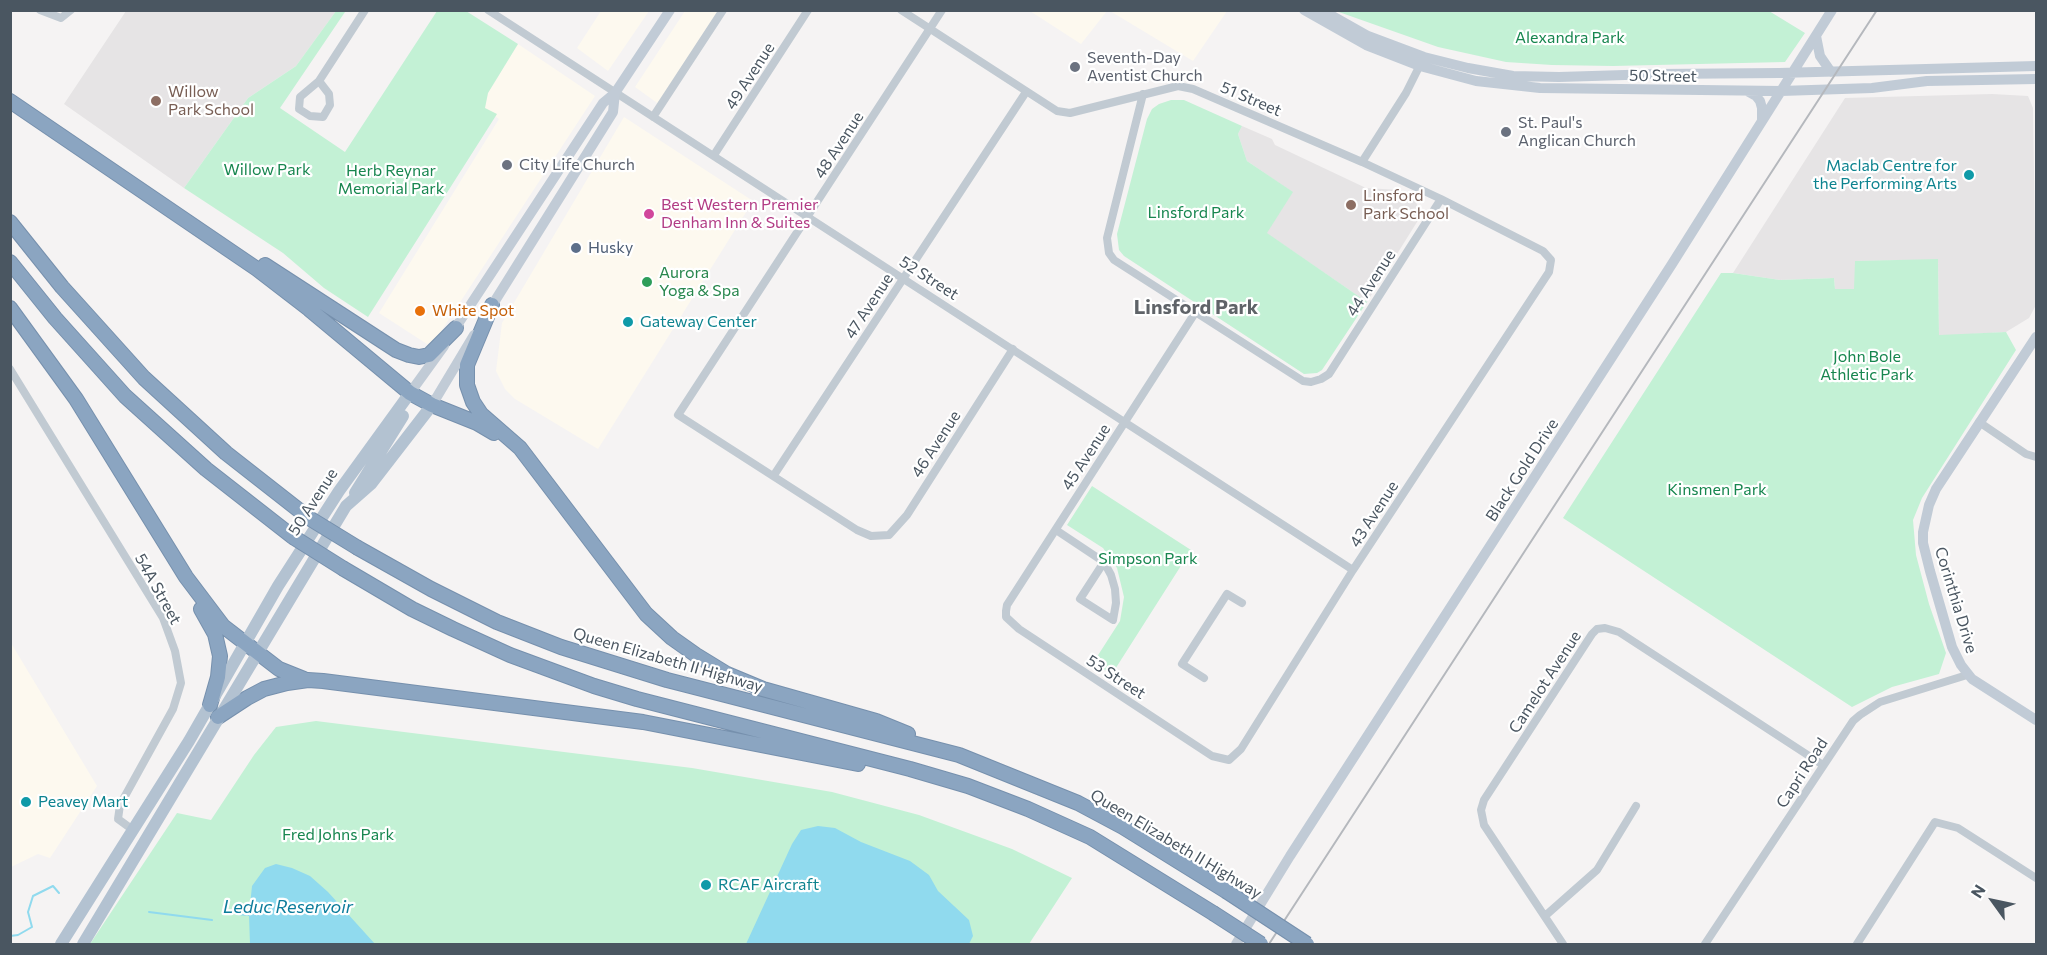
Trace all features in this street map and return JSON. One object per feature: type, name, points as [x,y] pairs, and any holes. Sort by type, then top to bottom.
[{"type":"highway","points":[[10,101],[266,276],[327,323],[410,393],[432,405],[477,423],[499,436],[522,455],[556,495]]},
{"type":"highway","points":[[113,171],[182,211],[396,350],[419,357],[429,355],[456,328]]},
{"type":"highway","name":"Queen Elizabeth II Highway","points":[[10,222],[62,287],[144,378],[226,453],[309,518],[431,589],[497,622],[561,647],[667,680],[959,755],[1078,803],[1123,827],[1307,945]]},
{"type":"highway","points":[[10,261],[55,318],[125,396],[206,470],[293,537],[412,609],[510,655],[594,686],[968,786],[1028,809],[1090,837],[1261,945]]},
{"type":"highway","points":[[492,305],[467,365],[468,392],[481,414],[520,448],[646,614],[672,638],[726,674],[763,689],[876,721],[959,755]]},
{"type":"highway","points":[[10,308],[79,402],[186,577],[223,627],[279,669],[308,680],[643,722],[968,786]]},
{"type":"highway","points":[[186,577],[219,645],[220,666],[210,705]]},
{"type":"highway","points":[[218,717],[264,689],[308,680]]},
{"type":"main road","name":"50 Avenue","points":[[61,945],[210,705],[285,575],[339,491],[456,328],[603,103],[615,93],[670,10]]},
{"type":"main road","name":"50 Street","points":[[1304,10],[1366,45],[1476,81],[1540,88],[1781,91],[1872,88],[1927,81],[2037,79]]},
{"type":"main road","name":"50 Street","points":[[1322,10],[1368,36],[1422,62],[1513,76],[1792,73],[2037,66]]},
{"type":"main road","name":"Black Gold Drive","points":[[1236,945],[1297,846],[1622,343],[1832,10]]},
{"type":"main road","points":[[1816,36],[1820,56],[1831,72]]},
{"type":"main road","points":[[1746,91],[1760,101],[1761,122]]},
{"type":"main road","name":"50 Avenue","points":[[83,945],[346,506],[371,484],[432,405],[613,112],[615,93]]},
{"type":"main road","points":[[495,267],[510,277]]},
{"type":"main road","name":"Corinthia Drive","points":[[2037,337],[1936,489],[1929,505],[1923,532],[1923,543],[1930,571],[1952,647],[1967,675],[2037,720]]},
{"type":"main road","points":[[346,506],[397,427],[409,405],[410,393]]},
{"type":"main road","points":[[257,654],[254,639],[285,575]]},
{"type":"street","points":[[40,10],[62,18],[71,10]]},
{"type":"street","points":[[319,81],[329,94],[330,105],[323,117],[310,116],[299,109],[300,97],[319,81],[365,10]]},
{"type":"street","name":"52 Street","points":[[488,10],[1353,570]]},
{"type":"street","points":[[653,117],[723,10]]},
{"type":"street","name":"49 Avenue","points":[[714,156],[808,10]]},
{"type":"street","name":"51 Street","points":[[901,10],[1057,111],[1063,113],[1178,86],[1193,89],[1442,199],[1543,251],[1551,260],[1550,266]]},
{"type":"street","name":"48 Avenue","points":[[774,475],[678,415],[942,10]]},
{"type":"street","points":[[1362,162],[1406,93],[1422,62]]},
{"type":"street","name":"47 Avenue","points":[[774,475],[1026,92]]},
{"type":"street","points":[[1143,94],[1107,238],[1107,246],[1114,260],[1195,314]]},
{"type":"street","name":"44 Avenue","points":[[1195,314],[1293,376],[1311,382],[1321,379],[1329,374],[1442,199]]},
{"type":"street","name":"43 Avenue","points":[[1212,756],[1229,760],[1241,749],[1353,570],[1544,279],[1550,266]]},
{"type":"street","name":"45 Avenue","points":[[1006,618],[1007,604],[1195,314]]},
{"type":"street","name":"46 Avenue","points":[[774,475],[857,530],[871,536],[889,535],[907,515],[1013,349]]},
{"type":"street","name":"54A Street","points":[[10,369],[163,618],[175,651],[181,683],[172,710],[120,805],[118,819],[133,830]]},
{"type":"street","points":[[1979,422],[2037,458]]},
{"type":"street","points":[[1056,530],[1104,562],[1111,574],[1115,589],[1116,603],[1113,621],[1080,599],[1104,562]]},
{"type":"street","points":[[1204,678],[1182,664],[1227,594],[1242,603]]},
{"type":"street","name":"53 Street","points":[[1006,618],[1019,629],[1212,756]]},
{"type":"street","name":"Camelot Avenue","points":[[1563,945],[1484,825],[1481,810],[1484,800],[1597,629],[1605,628],[1619,632],[1822,765]]},
{"type":"street","name":"Capri Road","points":[[1705,945],[1853,721],[1870,707],[1895,696],[1967,675]]},
{"type":"street","points":[[1545,916],[1597,870],[1636,806]]},
{"type":"street","points":[[1857,945],[1935,822],[1958,828],[2037,878]]},
{"type":"shaded area","name":"Willow Park School","points":[[126,11],[336,11],[296,66],[248,98],[184,188],[64,104]]},
{"type":"shaded area","points":[[601,11],[649,11],[608,71],[577,48]]},
{"type":"shaded area","points":[[685,11],[720,11],[660,105],[635,87]]},
{"type":"shaded area","points":[[1030,11],[1107,11],[1081,44]]},
{"type":"shaded area","points":[[1110,11],[1227,11],[1193,61]]},
{"type":"shaded area","points":[[518,44],[595,96],[436,339],[427,344],[379,313],[499,119],[484,108],[488,93]]},
{"type":"shaded area","points":[[1992,94],[2028,96],[2033,108],[2036,305],[2029,318],[2006,332],[1939,336],[1938,260],[1855,261],[1855,289],[1835,289],[1834,278],[1780,280],[1733,273],[1845,98]]},
{"type":"shaded area","points":[[624,117],[753,201],[598,449],[515,399],[505,389],[496,371],[502,323]]},
{"type":"shaded area","name":"Linsford Park School","points":[[1242,126],[1272,139],[1275,145],[1366,188],[1399,190],[1413,197],[1422,214],[1367,302],[1266,233],[1292,192],[1247,161],[1238,134]]},
{"type":"shaded area","points":[[11,643],[97,786],[50,858],[38,854],[11,867]]},
{"type":"green space","name":"Herb Reynar Memorial Park","points":[[336,11],[348,11],[345,12],[280,108],[345,152],[437,11],[466,11],[518,44],[488,93],[485,108],[497,114],[368,317],[324,288],[283,253],[184,188],[248,98],[296,66]]},
{"type":"green space","name":"Alexandra Park","points":[[1336,11],[1769,11],[1805,33],[1785,62],[1552,65],[1506,62],[1438,47]]},
{"type":"green space","name":"Linsford Park","points":[[1171,100],[1184,100],[1242,126],[1238,134],[1247,161],[1293,192],[1267,233],[1367,302],[1322,370],[1317,373],[1304,374],[1124,256],[1119,250],[1117,234],[1147,119],[1152,109]]},
{"type":"green space","name":"Kinsmen Park","points":[[1938,259],[1939,335],[2006,332],[2016,350],[1922,498],[1913,520],[1916,555],[1929,604],[1946,653],[1939,674],[1892,687],[1852,707],[1563,518],[1721,273],[1780,280],[1834,278],[1835,289],[1854,289],[1855,261]]},
{"type":"green space","name":"Simpson Park","points":[[1092,486],[1191,550],[1112,674],[1093,663],[1120,621],[1124,597],[1117,568],[1103,548],[1067,525]]},
{"type":"green space","name":"Fred Johns Park","points":[[316,721],[692,768],[832,792],[919,815],[1012,849],[1072,878],[1029,944],[90,944],[177,813],[211,820],[254,755],[276,727]]},
{"type":"water","points":[[818,826],[835,828],[861,842],[910,861],[929,875],[938,891],[969,920],[973,936],[969,944],[746,944],[792,844],[801,830]]},
{"type":"water","name":"Leduc Reservoir","points":[[276,864],[310,876],[328,892],[375,944],[250,944],[249,915],[252,886],[265,868]]},
{"type":"waterway","points":[[10,936],[18,935],[32,927],[28,912],[33,896],[53,886],[59,893]]},
{"type":"waterway","points":[[149,912],[212,920]]},
{"type":"waterway","points":[[236,914],[249,915]]},
{"type":"railway","points":[[1269,944],[1877,10]]},
{"type":"place","name":"Seventh-Day Aventist Church","points":[[1075,67]]},
{"type":"place","name":"Willow Park School","points":[[156,101]]},
{"type":"place","name":"St. Paul's Anglican Church","points":[[1506,132]]},
{"type":"place","name":"City Life Church","points":[[507,165]]},
{"type":"place","name":"Maclab Centre for the Performing Arts","points":[[1969,175]]},
{"type":"place","name":"Linsford Park School","points":[[1351,205]]},
{"type":"place","name":"Best Western Premier Denham Inn & Suites","points":[[649,214]]},
{"type":"place","name":"Husky","points":[[576,248]]},
{"type":"place","name":"Aurora Yoga & Spa","points":[[647,282]]},
{"type":"place","name":"White Spot","points":[[420,311]]},
{"type":"place","name":"Gateway Center","points":[[628,322]]},
{"type":"place","name":"Peavey Mart","points":[[26,802]]},
{"type":"place","name":"RCAF Aircraft","points":[[706,885]]},
{"type":"district","name":"Linsford Park","points":[[1196,307]]},
{"type":"park label","name":"Willow Park","points":[[267,170]]},
{"type":"park label","name":"John Bole Athletic Park","points":[[1867,366]]}]
